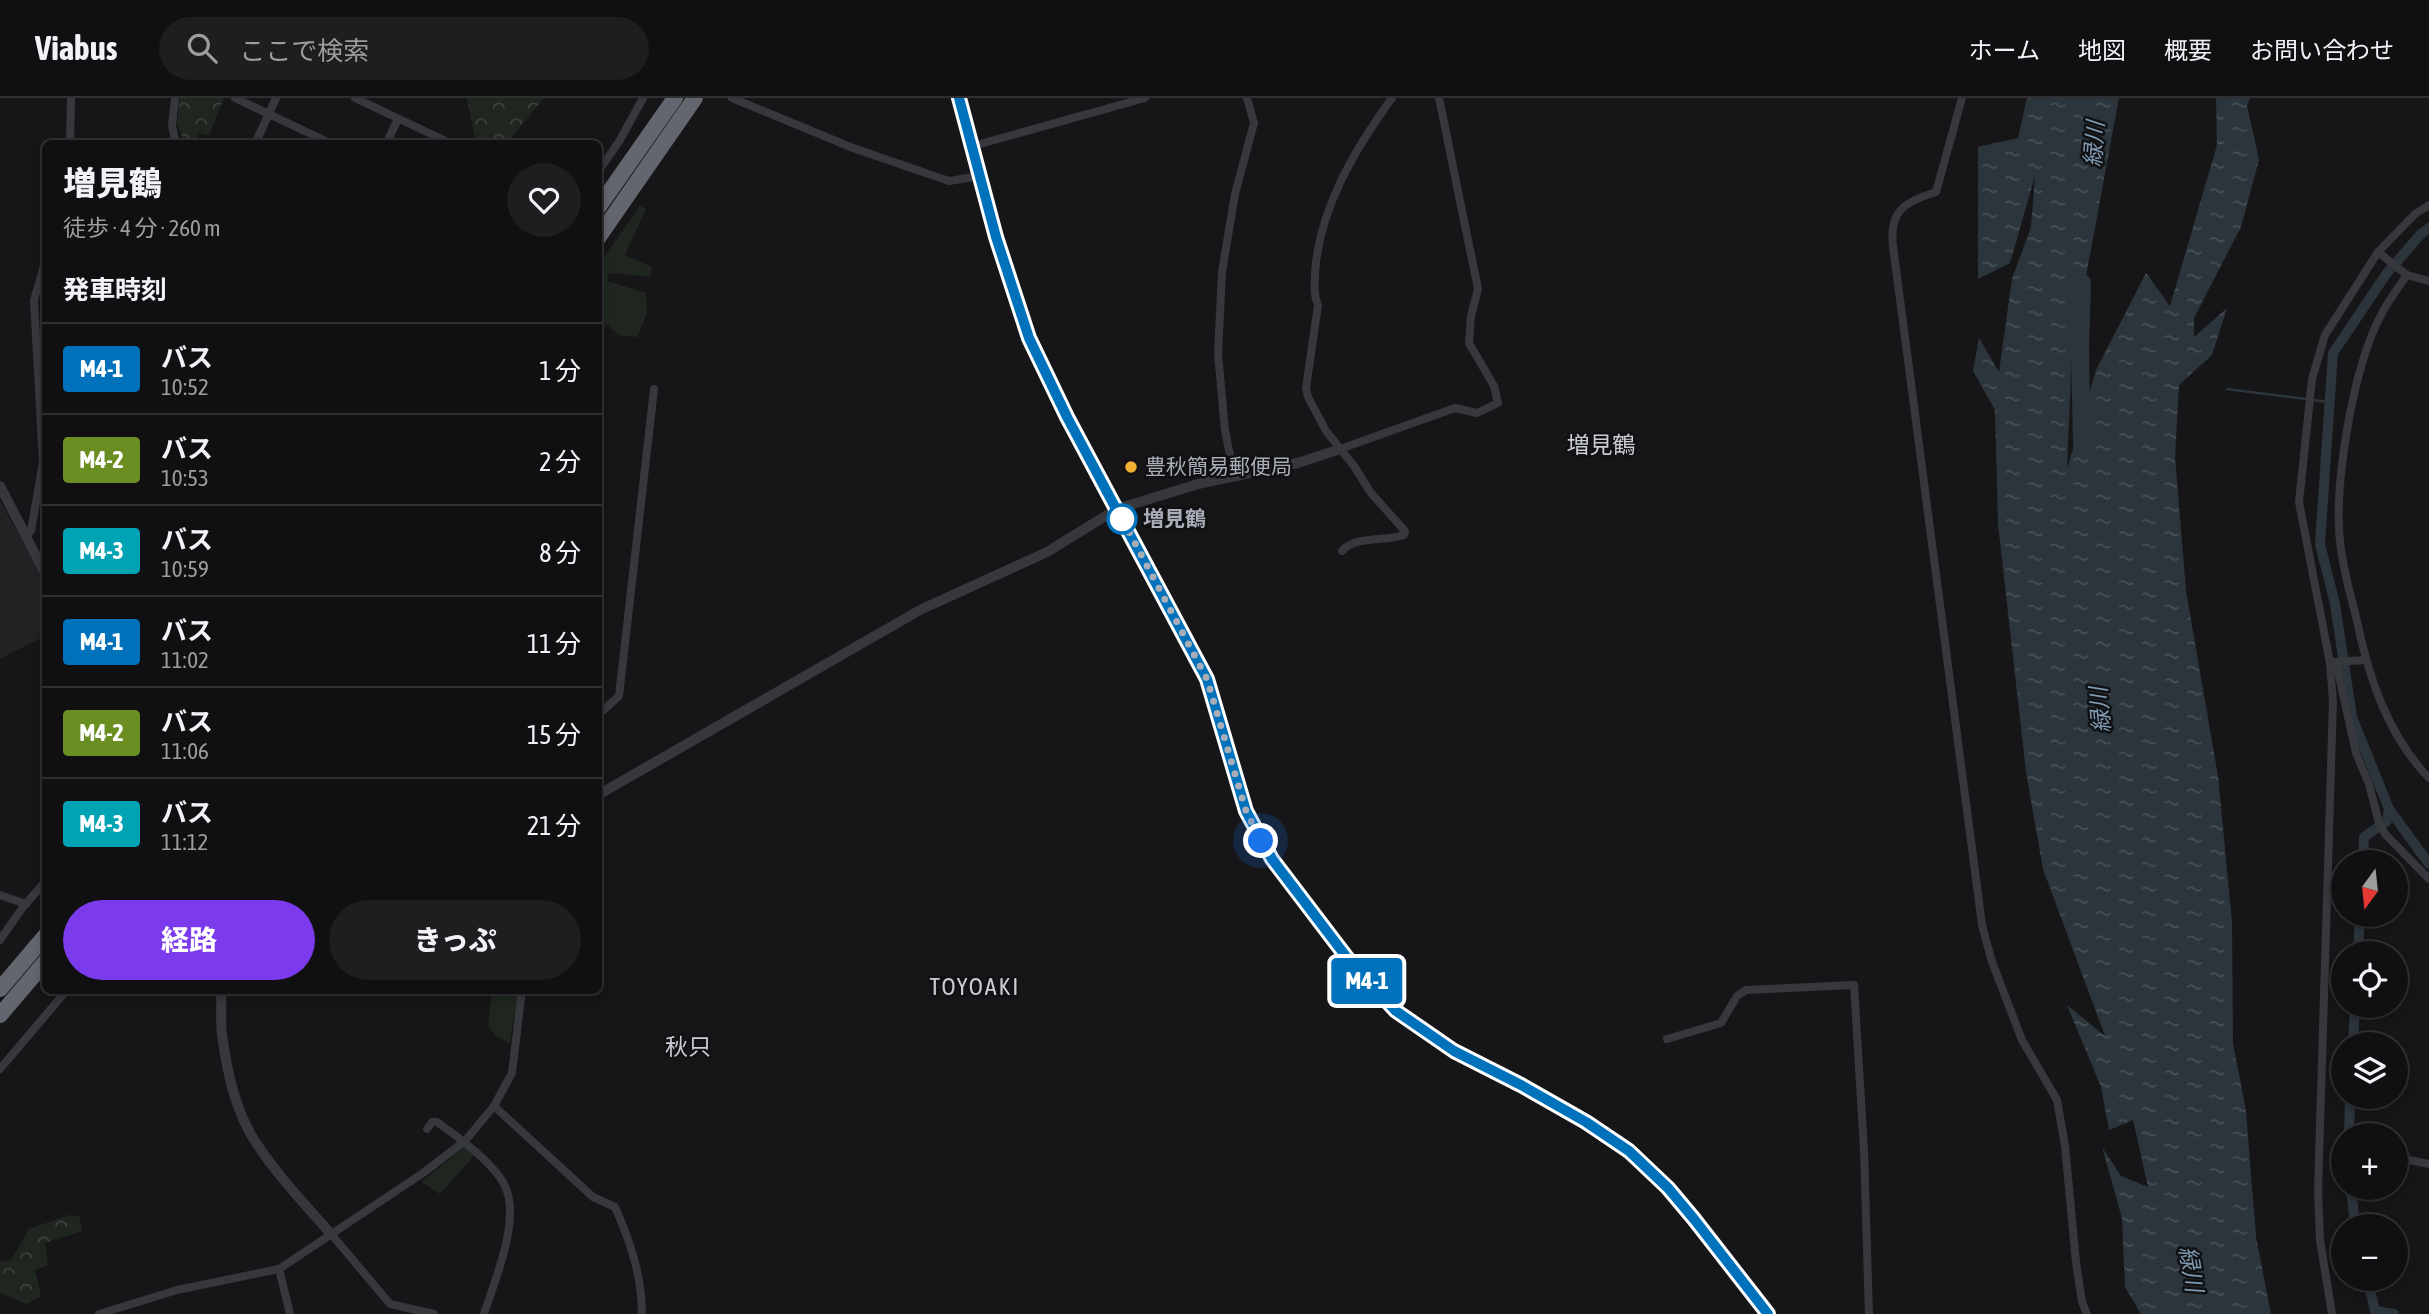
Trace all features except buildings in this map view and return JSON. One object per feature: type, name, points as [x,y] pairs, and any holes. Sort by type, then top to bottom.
[{"type":"highway","points":[[602,202],[675,98]]},
{"type":"highway","points":[[602,232],[695,98]]},
{"type":"highway","points":[[0,989],[42,940]]},
{"type":"highway","points":[[0,1015],[42,966]]},
{"type":"main road","points":[[959,98],[996,237],[1029,338],[1056,396],[1207,679],[1246,811],[1261,841],[1311,913],[1348,959],[1396,1011],[1454,1051],[1586,1122],[1629,1151],[1668,1188],[1768,1314]]},
{"type":"street","points":[[70,140],[71,98]]},
{"type":"street","points":[[175,98],[172,126],[175,140]]},
{"type":"street","points":[[235,98],[323,140]]},
{"type":"street","points":[[257,140],[275,98]]},
{"type":"street","points":[[355,98],[443,140]]},
{"type":"street","points":[[602,166],[620,141],[643,98]]},
{"type":"street","points":[[732,98],[853,148],[949,181],[980,176]]},
{"type":"street","points":[[973,146],[1145,98]]},
{"type":"street","points":[[1234,476],[1225,430],[1218,354],[1222,272],[1235,194],[1254,123],[1247,98]]},
{"type":"street","points":[[1342,551],[1356,542],[1399,537],[1404,535],[1405,531],[1371,493],[1340,449],[1316,414],[1306,388],[1318,304],[1314,296],[1318,246],[1334,198],[1367,133],[1392,98]]},
{"type":"street","points":[[602,793],[920,610],[1047,552],[1117,509],[1234,476],[1298,463],[1455,408],[1477,412],[1498,403],[1494,386],[1469,343],[1471,316],[1478,289],[1438,98]]},
{"type":"street","points":[[1962,98],[1936,192],[1919,197],[1896,214],[1891,231],[1982,925],[1992,962],[2022,1040],[2057,1100],[2066,1146],[2076,1262],[2082,1301],[2087,1314]]},
{"type":"street","points":[[388,140],[398,119]]},
{"type":"street","points":[[2429,205],[2415,215],[2378,252],[2325,335],[2312,379],[2299,502],[2333,662],[2356,754],[2369,784],[2379,823],[2385,834],[2429,879]]},
{"type":"street","points":[[2378,252],[2407,275],[2429,281]]},
{"type":"street","points":[[42,273],[34,300],[42,401]]},
{"type":"street","points":[[2407,275],[2381,315],[2363,361],[2349,419],[2342,471],[2340,547],[2365,660],[2384,710],[2415,764],[2429,778]]},
{"type":"street","points":[[602,711],[619,696],[654,389]]},
{"type":"street","points":[[26,536],[41,506],[42,484]]},
{"type":"street","points":[[0,486],[42,567]]},
{"type":"street","points":[[2333,662],[2365,660]]},
{"type":"street","points":[[2332,1314],[2319,1240],[2318,1192],[2333,662]]},
{"type":"street","points":[[0,940],[42,886]]},
{"type":"street","points":[[0,895],[26,904]]},
{"type":"street","points":[[1667,1039],[1721,1023],[1737,996],[1746,990],[1854,985],[1864,1150],[1869,1314]]},
{"type":"street","points":[[0,1069],[64,994]]},
{"type":"street","points":[[221,994],[222,1032],[228,1066],[236,1098],[249,1130],[277,1171],[390,1304],[434,1314]]},
{"type":"street","points":[[99,1314],[177,1290],[279,1269],[423,1173],[465,1141],[494,1106],[512,1073],[522,994]]},
{"type":"street","points":[[494,1106],[593,1197],[615,1207],[629,1239],[642,1291],[642,1314]]},
{"type":"street","points":[[427,1129],[432,1122],[437,1122],[465,1141],[503,1182],[510,1200],[506,1245],[484,1314]]},
{"type":"street","points":[[2408,1160],[2429,1164]]},
{"type":"street","points":[[279,1269],[290,1314]]},
{"type":"shaded area","points":[[0,501],[42,575],[42,638],[0,659]]},
{"type":"green space","points":[[180,98],[224,98],[209,135],[199,133],[198,140],[184,140],[177,124]]},
{"type":"green space","points":[[467,98],[544,98],[509,140],[475,140]]},
{"type":"green space","points":[[640,206],[646,209],[625,255],[652,267],[651,277],[609,273],[607,281],[646,293],[647,313],[637,337],[621,336],[607,325],[602,329],[602,260]]},
{"type":"green space","points":[[487,994],[518,994],[510,1043],[497,1037],[488,1027],[491,996]]},
{"type":"green space","points":[[465,1147],[474,1156],[440,1194],[421,1182]]},
{"type":"green space","points":[[70,1215],[79,1216],[82,1231],[45,1243],[48,1265],[35,1270],[41,1296],[27,1304],[0,1293],[0,1262],[11,1260],[29,1229]]},
{"type":"water","points":[[2027,98],[2119,98],[2072,352],[2067,469],[2096,370],[2146,273],[2170,306],[2217,145],[2216,98],[2250,98],[2247,105],[2259,160],[2241,227],[2194,318],[2194,337],[2227,308],[2212,355],[2179,385],[2175,457],[2186,591],[2218,776],[2232,922],[2233,1043],[2246,1111],[2256,1237],[2271,1314],[2141,1314],[2125,1287],[2122,1218],[2102,1147],[2121,1176],[2148,1187],[2133,1120],[2109,1130],[2101,1087],[2067,1005],[2105,1036],[2043,869],[2026,772],[1998,524],[1995,410],[1973,371],[1979,338],[1999,372],[2012,279],[2031,227],[2035,176],[2010,263],[1978,279],[1978,147],[2018,138]]},
{"type":"waterway","points":[[2429,228],[2387,273],[2333,353],[2320,544],[2335,604],[2352,717],[2389,809],[2429,864]]},
{"type":"waterway","name":"緑川","points":[[2082,283],[2082,444]]},
{"type":"waterway","points":[[2227,389],[2306,399]]},
{"type":"waterway","points":[[2313,400],[2330,402]]},
{"type":"waterway","points":[[2364,850],[2364,837],[2387,821],[2389,809]]},
{"type":"waterway","points":[[2359,928],[2359,941]]},
{"type":"waterway","points":[[2354,1018],[2354,1032]]},
{"type":"waterway","points":[[2349,1123],[2350,1109]]},
{"type":"waterway","points":[[2352,1200],[2354,1214]]},
{"type":"waterway","points":[[2370,1291],[2376,1314]]},
{"type":"waterway","points":[[2375,1311],[2394,1314]]},
{"type":"bus line","name":"M4-1","points":[[959,98],[996,237],[1029,338],[1056,396],[1207,679],[1246,811],[1272,859],[1348,959],[1396,1011],[1454,1051],[1586,1122],[1629,1151],[1668,1188],[1768,1314]]},
{"type":"place","name":"豊秋簡易郵便局","points":[[1131,467]]},
{"type":"place","name":"増見鶴","points":[[1122,519]]},
{"type":"district","name":"増見鶴","points":[[1601,445]]},
{"type":"district","name":"TOYOAKI","points":[[975,987]]},
{"type":"district","name":"秋只","points":[[688,1047]]},
{"type":"route","points":[[1122,519],[1117,509],[1207,679],[1246,811],[1261,841]]}]
